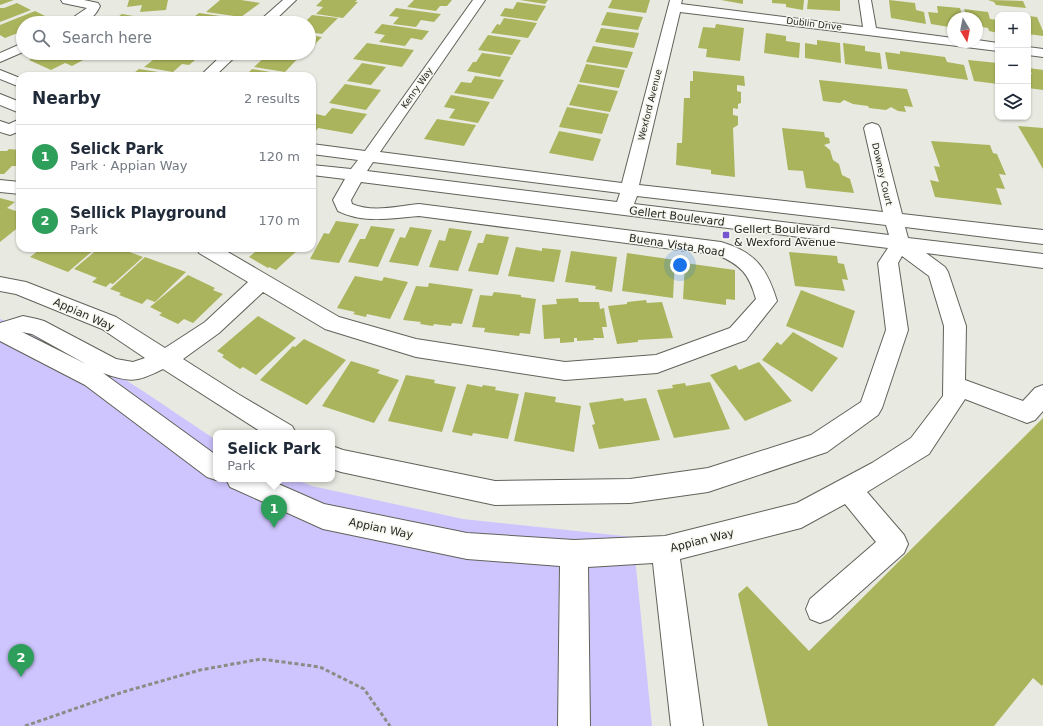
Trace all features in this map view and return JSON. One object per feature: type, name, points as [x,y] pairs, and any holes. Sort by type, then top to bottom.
[{"type":"street","points":[[67,0],[94,6],[91,12],[84,16]]},
{"type":"street","points":[[272,16],[290,0]]},
{"type":"street","name":"Kenry Way","points":[[355,176],[479,0]]},
{"type":"street","points":[[865,0],[870,31]]},
{"type":"street","name":"Dublin Drive","points":[[675,4],[947,41]]},
{"type":"street","name":"Wexford Avenue","points":[[624,210],[675,4]]},
{"type":"street","name":"Dublin Drive","points":[[983,45],[995,47]]},
{"type":"street","points":[[0,58],[16,50]]},
{"type":"street","points":[[1031,51],[1043,53]]},
{"type":"street","points":[[211,72],[224,60]]},
{"type":"street","points":[[0,74],[16,81]]},
{"type":"street","points":[[0,99],[16,106]]},
{"type":"street","points":[[0,126],[10,130],[16,126]]},
{"type":"street","name":"Downey Court","points":[[872,128],[893,219]]},
{"type":"street","name":"Gellert Boulevard","points":[[316,150],[629,189],[1043,237]]},
{"type":"street","name":"Gellert Boulevard","points":[[316,171],[1043,261]]},
{"type":"street","name":"Buena Vista Road","points":[[213,252],[332,323],[416,348],[565,371],[657,364],[738,334],[767,300],[762,282],[755,268],[740,257],[721,249],[419,210],[404,210],[374,215],[352,212],[344,207],[342,200],[355,176]]},
{"type":"street","points":[[0,186],[16,188]]},
{"type":"street","points":[[335,459],[341,462],[495,493],[630,491],[708,480],[818,444],[870,408],[896,330],[888,263],[900,244],[893,219]]},
{"type":"street","name":"Appian Way","points":[[246,482],[323,516],[467,546],[574,554],[665,549],[801,515],[881,471],[920,446],[954,398],[955,326],[938,272],[900,244]]},
{"type":"street","points":[[0,331],[23,324],[37,327],[109,366],[136,371],[163,359],[190,344],[239,305],[262,280]]},
{"type":"street","name":"Appian Way","points":[[0,284],[19,287],[109,323],[163,359],[279,430]]},
{"type":"street","points":[[0,331],[93,378],[213,467]]},
{"type":"street","points":[[954,385],[1027,413],[1043,395]]},
{"type":"street","points":[[820,609],[895,544],[849,489]]},
{"type":"street","points":[[665,549],[687,726]]},
{"type":"street","points":[[574,554],[574,726]]},
{"type":"path","points":[[26,726],[123,692],[200,670],[261,659],[320,667],[364,689],[390,726]]},
{"type":"shaded area","points":[[0,319],[29,329],[85,356],[139,388],[213,438],[213,482],[302,482],[312,486],[463,519],[633,537],[652,726],[0,726]]},
{"type":"building","points":[[0,0],[14,0],[0,5]]},
{"type":"building","points":[[129,0],[168,0],[166,10],[140,12],[142,5],[127,7]]},
{"type":"building","points":[[220,0],[241,0],[260,3],[242,16],[206,12]]},
{"type":"building","points":[[322,0],[357,0],[355,2],[358,2],[343,18],[316,14],[323,7],[316,6]]},
{"type":"building","points":[[414,0],[452,0],[447,6],[440,6],[436,11],[407,7]]},
{"type":"building","points":[[520,0],[548,0],[545,4]]},
{"type":"building","points":[[612,0],[650,0],[646,13],[608,8]]},
{"type":"building","points":[[721,0],[743,0],[743,4]]},
{"type":"building","points":[[772,0],[804,0],[803,10],[786,7],[786,4],[772,3]]},
{"type":"building","points":[[808,0],[840,0],[840,11],[807,9]]},
{"type":"building","points":[[889,0],[915,3],[916,10],[924,12],[926,24],[891,18]]},
{"type":"building","points":[[988,0],[1023,1],[1026,8],[996,5],[994,2]]},
{"type":"building","points":[[517,2],[546,6],[537,21],[500,16],[505,8],[513,9]]},
{"type":"building","points":[[17,3],[31,10],[0,22],[0,8]]},
{"type":"building","points":[[937,6],[960,8],[961,12],[947,12],[947,27],[931,24],[928,12],[938,13]]},
{"type":"building","points":[[396,8],[441,14],[434,22],[421,20],[416,27],[393,24],[399,17],[389,16]]},
{"type":"building","points":[[964,9],[988,12],[990,19],[995,20],[995,32],[983,27],[983,12],[965,12]]},
{"type":"building","points":[[35,11],[45,16],[22,16]]},
{"type":"building","points":[[607,12],[643,17],[638,30],[601,25]]},
{"type":"building","points":[[199,13],[220,16],[195,16]]},
{"type":"building","points":[[122,14],[133,16],[119,16]]},
{"type":"building","points":[[312,15],[338,18],[322,34],[316,33],[316,16],[311,16]]},
{"type":"building","points":[[1031,16],[1037,17],[1043,31],[1043,36],[1031,34]]},
{"type":"building","points":[[504,18],[537,23],[528,38],[491,33],[497,24],[500,25]]},
{"type":"building","points":[[16,19],[16,34],[5,38],[0,35],[0,25]]},
{"type":"building","points":[[382,24],[429,31],[422,40],[411,38],[405,46],[379,42],[385,35],[374,33]]},
{"type":"building","points":[[716,24],[744,28],[740,61],[706,57],[707,49],[698,48],[703,27],[715,28]]},
{"type":"building","points":[[601,28],[639,33],[634,48],[595,42]]},
{"type":"building","points":[[766,33],[786,36],[786,41],[800,43],[799,58],[764,53]]},
{"type":"building","points":[[488,35],[521,40],[512,55],[478,50]]},
{"type":"building","points":[[316,36],[322,37],[316,43]]},
{"type":"building","points":[[817,40],[840,43],[841,63],[805,58],[805,43],[817,45]]},
{"type":"building","points":[[367,43],[414,50],[402,67],[353,59]]},
{"type":"building","points":[[843,43],[865,46],[865,51],[880,53],[882,69],[845,64]]},
{"type":"building","points":[[593,46],[633,52],[627,68],[586,62]]},
{"type":"building","points":[[900,51],[945,57],[947,62],[964,65],[968,80],[888,69],[885,52],[900,54]]},
{"type":"building","points":[[482,53],[511,57],[500,77],[467,71]]},
{"type":"building","points":[[29,60],[83,60],[72,66],[65,63],[51,70]]},
{"type":"building","points":[[153,60],[195,60],[189,65],[182,64],[173,72],[144,67]]},
{"type":"building","points":[[262,60],[296,60],[285,72],[254,67]]},
{"type":"building","points":[[968,60],[995,63],[995,84],[974,81]]},
{"type":"building","points":[[362,63],[386,67],[371,85],[347,81]]},
{"type":"building","points":[[586,64],[625,70],[619,88],[579,82]]},
{"type":"building","points":[[1031,68],[1043,70],[1043,90],[1031,88]]},
{"type":"building","points":[[139,69],[158,72],[135,72]]},
{"type":"building","points":[[252,69],[270,72],[249,72]]},
{"type":"building","points":[[693,71],[744,76],[745,86],[737,85],[737,91],[741,92],[741,103],[738,104],[738,109],[733,108],[733,115],[738,116],[738,125],[733,128],[735,177],[711,174],[711,170],[676,165],[677,143],[682,143],[684,98],[690,98],[690,81],[693,81]]},
{"type":"building","points":[[475,76],[504,80],[493,99],[454,93],[461,82],[471,83]]},
{"type":"building","points":[[819,80],[907,89],[913,107],[904,106],[906,112],[898,111],[891,107],[886,110],[869,108],[868,106],[853,104],[844,100],[840,103],[823,101]]},
{"type":"building","points":[[345,84],[381,90],[366,110],[329,103]]},
{"type":"building","points":[[578,84],[618,91],[610,112],[569,105]]},
{"type":"building","points":[[451,95],[490,102],[478,123],[449,118],[455,109],[444,107]]},
{"type":"building","points":[[567,107],[609,114],[602,134],[559,127]]},
{"type":"building","points":[[332,108],[367,114],[352,134],[318,128],[316,131],[316,114],[325,116]]},
{"type":"building","points":[[437,119],[476,125],[464,146],[424,139]]},
{"type":"building","points":[[1018,126],[1043,128],[1043,169],[1034,153]]},
{"type":"building","points":[[782,128],[824,132],[825,137],[829,138],[830,143],[824,145],[830,150],[833,160],[839,164],[842,175],[850,179],[854,193],[806,188],[803,171],[788,170]]},
{"type":"building","points":[[559,131],[601,139],[593,161],[549,153]]},
{"type":"building","points":[[931,141],[990,145],[993,153],[997,154],[1006,175],[999,174],[1005,189],[996,188],[1002,205],[935,197],[930,180],[939,182],[934,166],[940,167]]},
{"type":"building","points":[[9,149],[16,150],[16,166],[12,166],[4,174],[0,174],[0,151],[7,151]]},
{"type":"building","points":[[0,198],[15,202],[7,208],[16,211],[16,229],[0,242]]},
{"type":"building","points":[[336,221],[359,224],[339,263],[310,259],[314,252],[316,252],[316,248],[324,233],[329,234]]},
{"type":"building","points":[[371,226],[395,229],[378,267],[348,262],[360,239],[365,239]]},
{"type":"building","points":[[410,227],[432,230],[418,266],[389,262],[400,237],[405,238]]},
{"type":"building","points":[[449,228],[472,231],[458,271],[429,267],[439,240],[445,241]]},
{"type":"building","points":[[486,234],[509,237],[498,275],[468,271],[478,243],[483,243]]},
{"type":"building","points":[[516,247],[542,251],[542,248],[561,250],[554,282],[508,276]]},
{"type":"building","points":[[571,251],[617,257],[612,292],[595,289],[596,286],[565,282]]},
{"type":"building","points":[[37,252],[91,252],[68,272],[30,257]]},
{"type":"building","points":[[94,252],[130,252],[143,257],[113,284],[110,283],[106,287],[92,282],[97,278],[74,269]]},
{"type":"building","points":[[255,252],[296,252],[276,270],[269,267],[268,268],[249,257]]},
{"type":"building","points":[[789,252],[837,256],[838,263],[844,264],[848,280],[842,279],[845,291],[795,286]]},
{"type":"building","points":[[627,253],[675,260],[673,298],[622,291]]},
{"type":"building","points":[[145,257],[186,272],[155,302],[147,299],[142,304],[119,295],[121,293],[110,289]]},
{"type":"building","points":[[685,263],[735,270],[735,300],[726,299],[726,305],[683,299]]},
{"type":"building","points":[[188,275],[215,288],[213,290],[223,294],[193,323],[184,319],[178,324],[159,315],[162,313],[150,307]]},
{"type":"building","points":[[355,276],[382,281],[384,277],[408,282],[390,319],[367,314],[366,317],[353,314],[355,312],[337,308]]},
{"type":"building","points":[[429,283],[473,289],[462,324],[452,323],[451,326],[434,324],[433,326],[420,324],[421,322],[403,320],[416,286],[428,287]]},
{"type":"building","points":[[801,290],[855,311],[843,348],[786,326]]},
{"type":"building","points":[[494,292],[521,295],[521,297],[536,299],[530,334],[520,333],[519,336],[484,332],[485,328],[472,327],[480,295],[492,296]]},
{"type":"building","points":[[578,298],[579,302],[599,302],[600,309],[604,308],[607,327],[602,327],[604,338],[593,338],[594,340],[577,341],[577,338],[574,338],[574,342],[560,343],[560,338],[544,339],[542,305],[557,304],[556,299]]},
{"type":"building","points":[[646,300],[647,303],[662,302],[673,338],[638,340],[638,342],[617,344],[608,306]]},
{"type":"building","points":[[258,316],[296,338],[256,375],[243,367],[240,369],[222,357],[224,355],[217,351]]},
{"type":"building","points":[[793,332],[838,358],[812,392],[762,360],[777,342],[781,345]]},
{"type":"building","points":[[304,339],[346,360],[307,405],[260,380],[293,346],[295,347]]},
{"type":"building","points":[[351,361],[380,370],[377,373],[399,380],[374,423],[322,406]]},
{"type":"building","points":[[759,362],[792,401],[745,421],[710,375],[736,365],[739,370]]},
{"type":"building","points":[[406,375],[435,380],[434,383],[456,387],[442,432],[388,421]]},
{"type":"building","points":[[710,382],[730,429],[674,438],[657,390],[673,388],[672,385],[685,383],[686,386]]},
{"type":"building","points":[[467,384],[482,387],[483,385],[496,387],[495,390],[519,394],[508,439],[473,433],[472,436],[452,432]]},
{"type":"building","points":[[525,392],[556,397],[555,402],[581,406],[574,452],[514,441]]},
{"type":"building","points":[[623,398],[624,401],[646,398],[660,440],[599,449],[592,425],[595,424],[589,403]]},
{"type":"building","points":[[1043,418],[1042,686],[1033,678],[994,726],[768,726],[738,594],[747,586],[809,651]]},
{"type":"place","name":"Gellert Boulevard & Wexford Avenue","points":[[726,235]]},
{"type":"place","name":"Selick Park","points":[[274,528]]},
{"type":"place","name":"Sellick Playground","points":[[21,677]]}]
